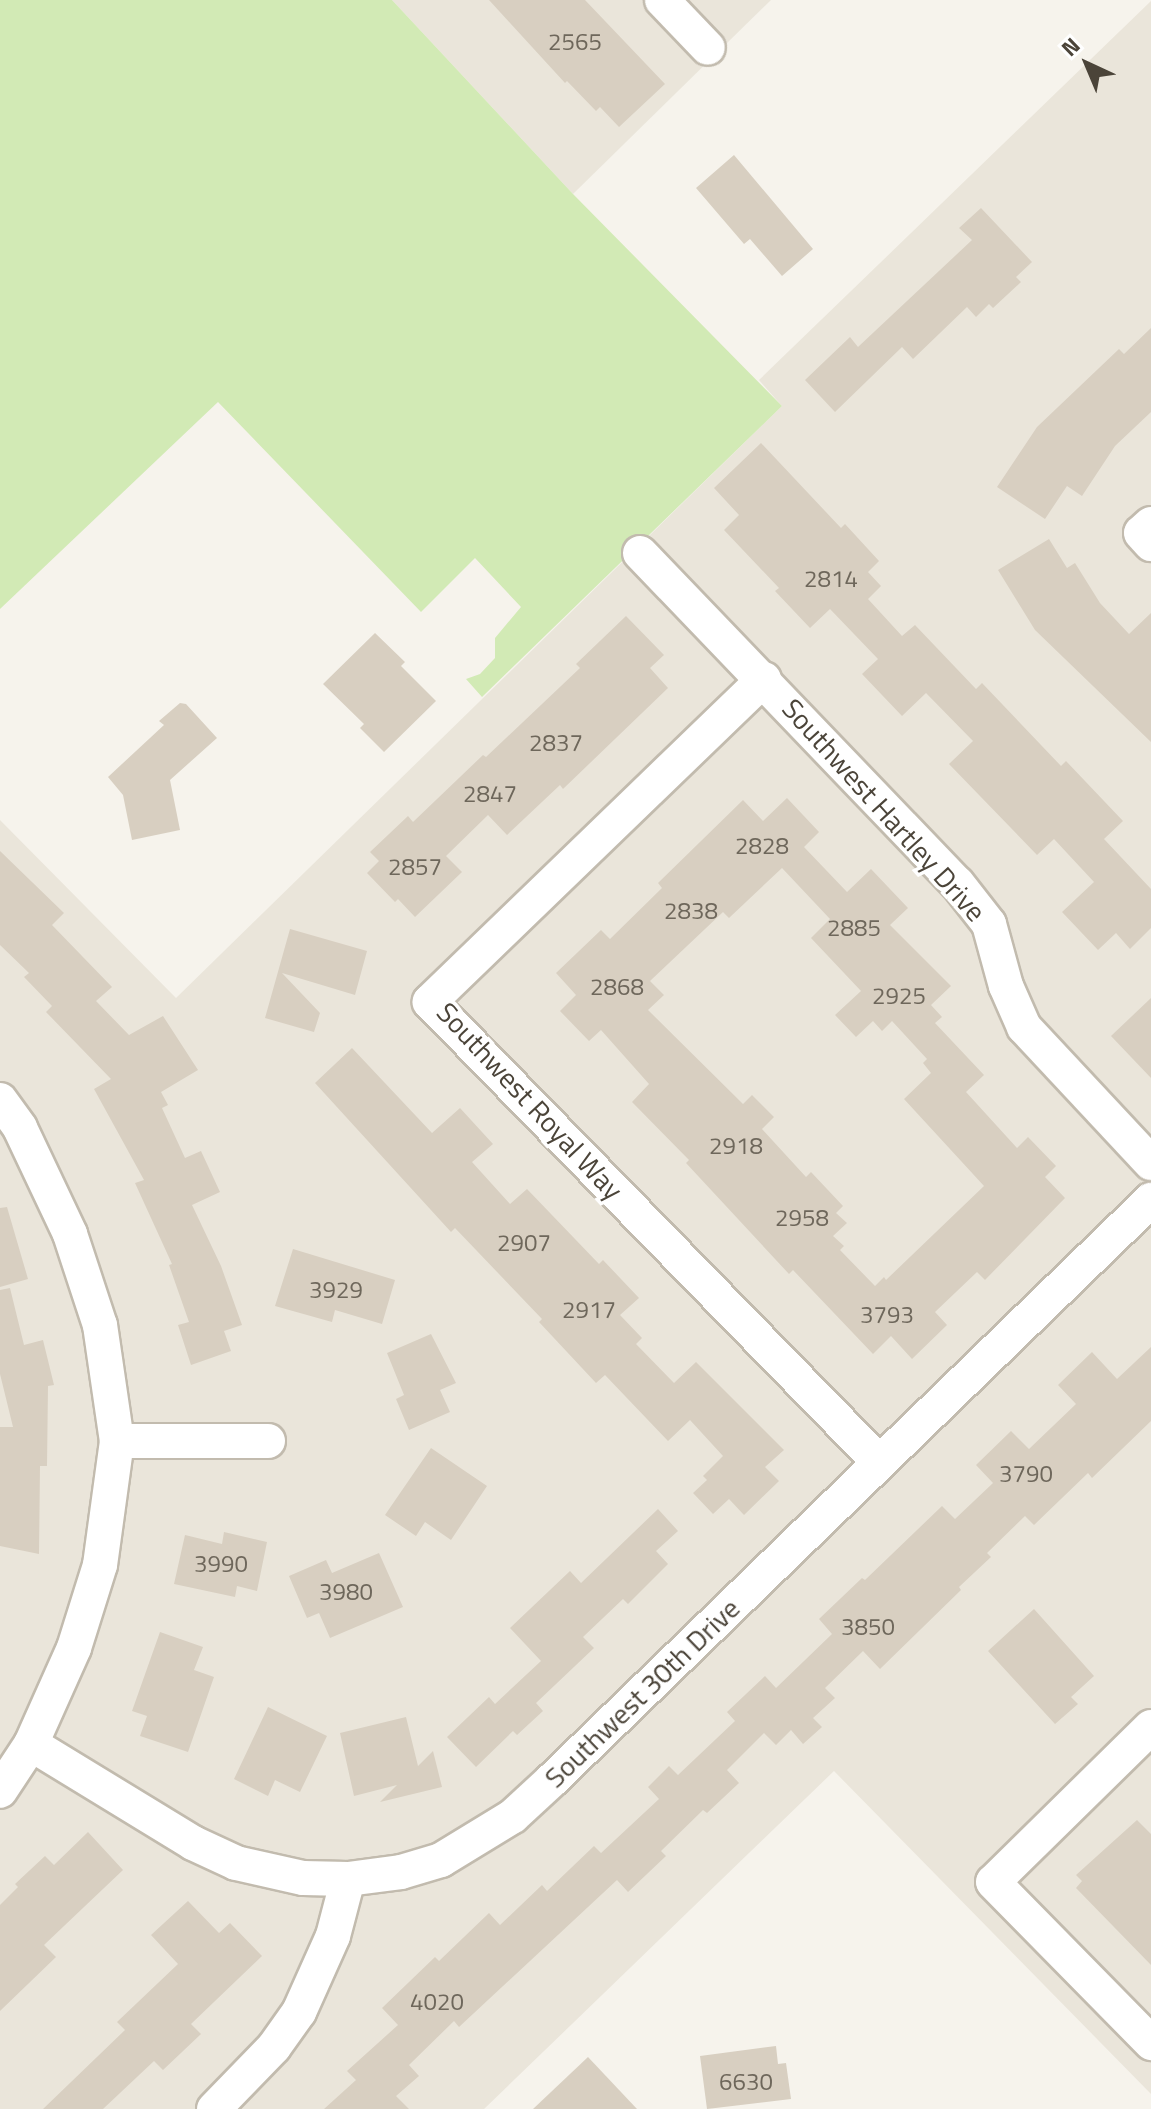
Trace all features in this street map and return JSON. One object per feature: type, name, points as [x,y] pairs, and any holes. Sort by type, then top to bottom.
[{"type":"street","points":[[662,0],[708,48]]},
{"type":"street","name":"Southwest Hartley Drive","points":[[640,553],[957,883],[989,924],[1006,986],[1024,1027],[1151,1163]]},
{"type":"street","name":"Southwest Royal Way","points":[[764,679],[430,1002],[880,1463]]},
{"type":"street","points":[[0,1100],[20,1128],[70,1234],[100,1325],[117,1441],[100,1565],[74,1648],[31,1744],[0,1791]]},
{"type":"street","name":"Southwest 30th Drive","points":[[31,1744],[193,1843],[236,1863],[303,1878],[348,1879],[401,1872],[441,1860],[513,1816],[1151,1200]]},
{"type":"street","points":[[117,1441],[268,1441]]},
{"type":"street","points":[[1151,1727],[993,1882],[1151,2043]]},
{"type":"street","points":[[214,2109],[274,2047],[299,2012],[333,1936],[348,1879]]},
{"type":"shaded area","points":[[392,0],[771,0],[573,194]]},
{"type":"shaded area","points":[[1151,1],[1151,2094],[834,1771],[484,2109],[0,2109],[0,820],[176,998],[782,406],[759,380]]},
{"type":"green space","points":[[0,0],[392,0],[573,194],[782,406],[482,697],[466,679],[480,674],[495,658],[495,638],[521,607],[475,558],[421,612],[218,402],[0,609]]},
{"type":"building","points":[[489,0],[585,0],[665,84],[619,127],[600,107],[596,111],[567,81],[565,83]]},
{"type":"building","points":[[734,155],[813,249],[782,276],[750,239],[744,244],[696,188]]},
{"type":"building","points":[[981,208],[1032,262],[1016,277],[1021,282],[993,308],[989,304],[976,317],[967,307],[913,359],[902,347],[835,412],[805,380],[850,337],[858,347],[972,240],[959,228]]},
{"type":"building","points":[[1151,328],[1151,412],[1115,446],[1082,496],[1067,486],[1045,519],[997,487],[1037,427],[1119,349],[1124,354]]},
{"type":"building","points":[[761,443],[841,528],[845,524],[879,561],[868,572],[881,586],[868,599],[902,636],[915,625],[976,689],[982,683],[1061,766],[1066,761],[1123,821],[1104,839],[1151,889],[1151,928],[1130,949],[1116,933],[1098,950],[1062,912],[1094,882],[1054,839],[1037,855],[949,764],[973,741],[926,693],[902,716],[862,674],[878,659],[830,609],[810,628],[775,591],[779,588],[724,530],[739,515],[714,488]]},
{"type":"building","points":[[1049,539],[1067,568],[1075,563],[1100,603],[1129,634],[1151,613],[1151,742],[1035,630],[998,570]]},
{"type":"building","points":[[626,616],[664,655],[650,668],[668,688],[563,789],[560,785],[507,835],[488,815],[446,856],[462,872],[415,917],[398,899],[395,902],[367,873],[379,861],[370,852],[408,816],[413,822],[483,755],[486,757],[580,668],[576,664]]},
{"type":"building","points":[[375,633],[405,662],[401,666],[436,701],[384,752],[360,728],[364,724],[323,684]]},
{"type":"building","points":[[180,703],[186,704],[217,738],[170,780],[180,830],[132,840],[123,795],[108,777],[164,725],[159,721]]},
{"type":"building","points":[[787,798],[819,832],[804,847],[847,892],[871,869],[908,908],[890,925],[951,986],[931,1005],[942,1017],[935,1023],[984,1075],[966,1092],[1017,1148],[1028,1137],[1056,1166],[1045,1177],[1065,1198],[985,1280],[977,1272],[935,1312],[947,1325],[912,1359],[891,1336],[873,1354],[793,1270],[789,1274],[686,1163],[689,1160],[632,1102],[649,1084],[601,1030],[589,1041],[560,1011],[576,995],[556,973],[601,930],[610,939],[662,888],[658,883],[743,800],[763,821]],"holes":[[[782,868],[830,919],[811,938],[861,991],[835,1015],[856,1037],[873,1021],[882,1031],[892,1021],[927,1059],[923,1063],[931,1073],[904,1099],[984,1186],[886,1280],[884,1277],[875,1286],[840,1250],[844,1246],[833,1236],[847,1223],[836,1213],[843,1206],[811,1172],[806,1177],[762,1129],[774,1117],[752,1095],[743,1104],[648,1010],[664,995],[650,981],[723,912],[729,918]]]},
{"type":"building","points":[[0,851],[64,913],[52,925],[112,987],[96,1001],[129,1035],[163,1016],[198,1070],[161,1092],[168,1105],[162,1108],[185,1158],[201,1151],[220,1192],[192,1205],[221,1266],[242,1325],[224,1331],[231,1351],[191,1365],[178,1325],[189,1322],[169,1265],[172,1264],[135,1183],[144,1180],[94,1089],[111,1079],[46,1012],[52,1006],[24,977],[29,973],[0,945]]},
{"type":"building","points":[[290,929],[367,951],[355,995],[282,973],[320,1013],[314,1032],[265,1018]]},
{"type":"building","points":[[1151,998],[1151,1078],[1111,1036]]},
{"type":"building","points":[[352,1048],[432,1133],[460,1108],[493,1144],[472,1162],[510,1204],[527,1189],[599,1264],[603,1260],[639,1298],[620,1315],[642,1338],[636,1344],[674,1383],[696,1362],[784,1450],[765,1467],[779,1481],[744,1515],[729,1499],[713,1514],[693,1493],[707,1480],[703,1476],[723,1456],[690,1420],[668,1441],[605,1375],[596,1383],[539,1322],[542,1319],[455,1228],[451,1232],[315,1083]]},
{"type":"building","points":[[7,1207],[28,1279],[0,1287],[0,1208]]},
{"type":"building","points":[[293,1249],[395,1280],[382,1324],[335,1310],[332,1322],[275,1306]]},
{"type":"building","points":[[10,1288],[24,1345],[43,1340],[54,1385],[48,1386],[47,1466],[40,1466],[39,1554],[0,1546],[0,1427],[13,1427],[0,1374],[0,1290]]},
{"type":"building","points":[[431,1334],[456,1383],[440,1390],[450,1412],[409,1430],[396,1399],[404,1395],[387,1353]]},
{"type":"building","points":[[1151,1347],[1151,1421],[1092,1478],[1088,1473],[1034,1525],[1025,1516],[987,1553],[991,1557],[959,1587],[961,1590],[880,1669],[863,1651],[825,1688],[835,1698],[813,1718],[822,1727],[803,1744],[791,1730],[776,1745],[764,1733],[727,1770],[739,1783],[707,1813],[703,1810],[661,1851],[666,1856],[628,1892],[617,1880],[459,2027],[454,2021],[409,2065],[419,2076],[396,2096],[409,2109],[324,2109],[356,2080],[347,2071],[398,2025],[382,2008],[435,1957],[439,1961],[489,1913],[500,1925],[542,1885],[547,1891],[594,1846],[601,1853],[659,1799],[648,1787],[669,1766],[678,1775],[735,1721],[727,1712],[765,1676],[776,1688],[832,1634],[819,1619],[862,1578],[865,1580],[942,1506],[955,1519],[993,1483],[976,1465],[1011,1431],[1029,1449],[1076,1404],[1058,1385],[1092,1352],[1117,1379]]},
{"type":"building","points":[[431,1448],[487,1486],[451,1540],[425,1522],[416,1536],[385,1515]]},
{"type":"building","points":[[658,1509],[678,1531],[656,1551],[668,1564],[628,1604],[623,1599],[583,1637],[594,1648],[536,1703],[543,1711],[517,1735],[513,1731],[476,1767],[447,1737],[489,1697],[495,1704],[541,1661],[510,1628],[570,1571],[581,1583]]},
{"type":"building","points":[[224,1532],[267,1542],[257,1591],[237,1586],[235,1597],[174,1584],[185,1535],[222,1544]]},
{"type":"building","points":[[379,1553],[403,1607],[330,1638],[319,1613],[307,1618],[289,1576],[326,1560],[332,1573]]},
{"type":"building","points":[[1034,1609],[1094,1676],[1071,1697],[1078,1704],[1055,1724],[988,1651]]},
{"type":"building","points":[[160,1632],[203,1647],[194,1670],[214,1677],[188,1752],[140,1736],[147,1716],[132,1711]]},
{"type":"building","points":[[268,1707],[327,1736],[300,1792],[275,1780],[268,1796],[234,1779]]},
{"type":"building","points":[[406,1717],[418,1766],[433,1751],[442,1787],[380,1802],[397,1785],[354,1796],[340,1733]]},
{"type":"building","points":[[1137,1820],[1151,1834],[1151,1965],[1076,1888],[1082,1881],[1076,1875]]},
{"type":"building","points":[[88,1832],[123,1870],[44,1945],[56,1957],[0,2011],[0,1905],[18,1887],[15,1884],[45,1856],[54,1865]]},
{"type":"building","points":[[188,1901],[219,1933],[230,1923],[262,1956],[191,2024],[201,2034],[163,2070],[154,2061],[103,2109],[43,2109],[125,2030],[117,2022],[178,1964],[151,1935]]},
{"type":"building","points":[[776,2046],[778,2064],[786,2063],[791,2099],[707,2109],[700,2056]]},
{"type":"building","points":[[588,2057],[637,2109],[533,2109]]}]
